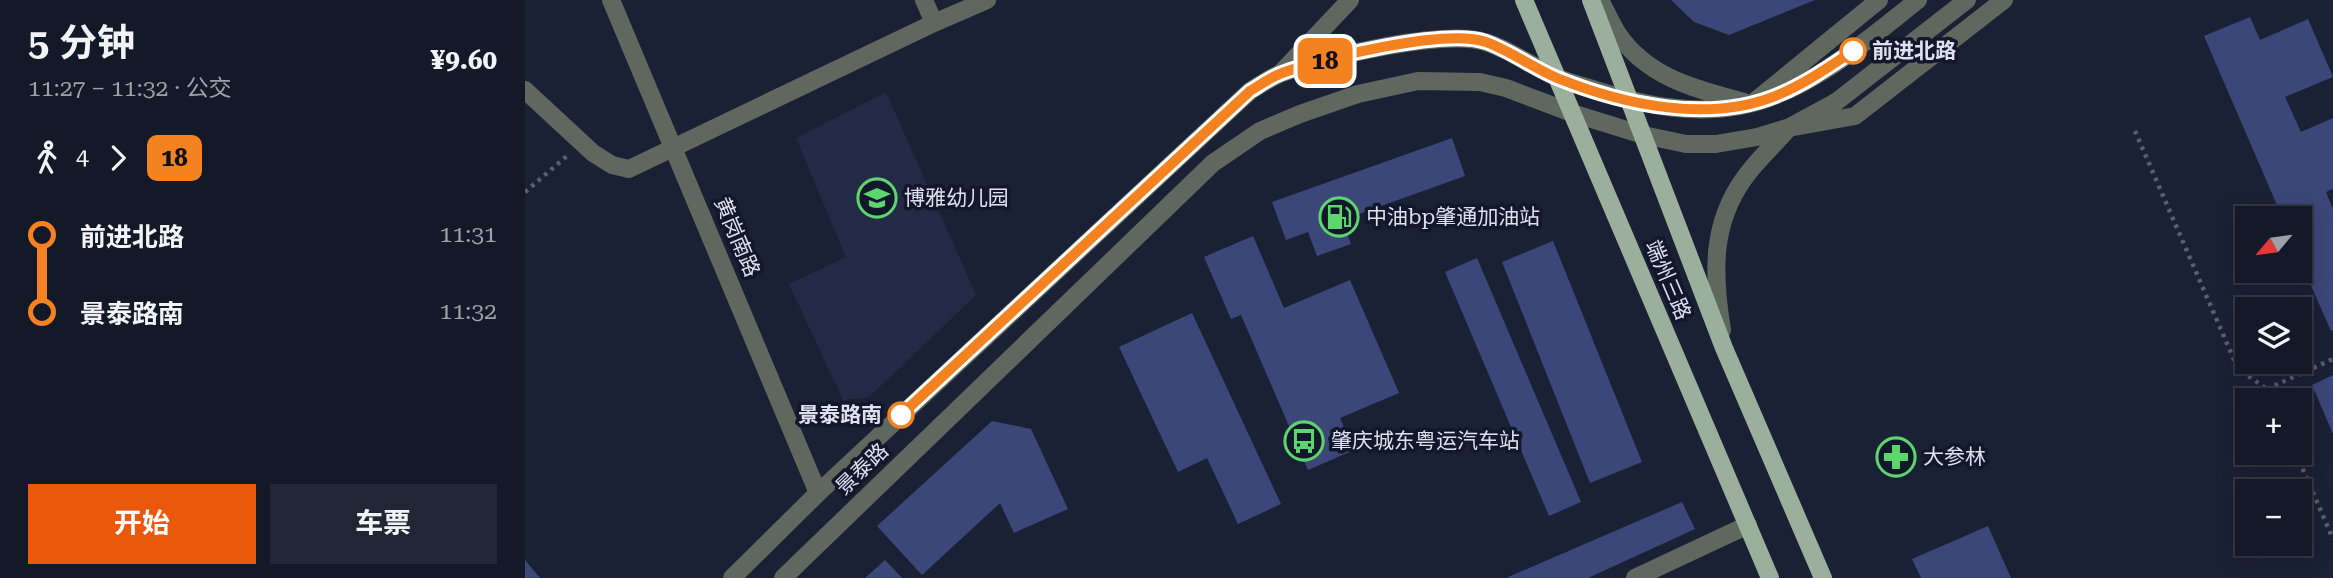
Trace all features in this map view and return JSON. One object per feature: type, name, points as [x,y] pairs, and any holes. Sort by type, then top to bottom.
[{"type":"main road","name":"端州三路","points":[[1524,0],[1770,578]]},
{"type":"main road","name":"端州三路","points":[[1591,0],[1724,348],[1823,578]]},
{"type":"street","name":"黄岗南路","points":[[611,0],[818,493]]},
{"type":"street","points":[[924,0],[934,23]]},
{"type":"street","points":[[525,90],[582,142],[612,165],[629,169],[987,0]]},
{"type":"street","points":[[1281,74],[1350,0]]},
{"type":"street","points":[[1600,0],[1619,35],[1646,64],[1687,87],[1751,104]]},
{"type":"street","points":[[1751,104],[1879,0]]},
{"type":"street","points":[[732,578],[818,493],[1250,91],[1281,74],[1398,44],[1454,37],[1485,42],[1557,78],[1629,100],[1668,108],[1718,109],[1751,104],[1779,95],[1809,80],[1853,51],[1918,0]]},
{"type":"street","points":[[1724,348],[1716,297],[1716,251],[1723,217],[1751,169],[1790,127],[1836,102],[1966,0]]},
{"type":"street","points":[[1572,113],[1643,135],[1686,144],[1716,144],[1854,116],[2004,0]]},
{"type":"street","name":"景泰路","points":[[783,578],[1213,163],[1260,131],[1358,94],[1417,81],[1480,82],[1506,88],[1572,113]]},
{"type":"street","points":[[1635,578],[1748,525]]},
{"type":"path","points":[[2135,131],[2238,369],[2266,388]]},
{"type":"path","points":[[525,192],[582,142]]},
{"type":"path","points":[[2269,388],[2333,359]]},
{"type":"path","points":[[2301,465],[2333,539]]},
{"type":"shaded area","name":"博雅幼儿园","points":[[886,92],[976,295],[869,397],[843,400],[789,284],[846,257],[796,138]]},
{"type":"building","points":[[1671,0],[1815,0],[1729,35],[1694,22]]},
{"type":"building","points":[[2250,17],[2260,40],[2308,19],[2333,77],[2285,97],[2301,132],[2333,118],[2333,189],[2326,192],[2333,209],[2331,331],[2310,284],[2312,206],[2277,206],[2204,36]]},
{"type":"building","points":[[1452,138],[1465,176],[1342,220],[1351,244],[1317,256],[1308,232],[1286,240],[1272,202]]},
{"type":"building","points":[[1253,236],[1284,308],[1350,280],[1399,393],[1340,418],[1354,450],[1308,470],[1241,315],[1231,319],[1204,257]]},
{"type":"building","points":[[1553,241],[1642,462],[1590,483],[1502,262]]},
{"type":"building","points":[[1477,258],[1581,502],[1549,516],[1445,272]]},
{"type":"building","points":[[1192,313],[1281,504],[1238,524],[1207,458],[1178,472],[1119,347]]},
{"type":"building","points":[[2333,375],[2333,434],[2312,385]]},
{"type":"building","points":[[992,421],[1031,429],[1068,509],[1014,533],[1000,503],[922,575],[877,526]]},
{"type":"building","points":[[1682,502],[1695,529],[1588,578],[1506,578]]},
{"type":"building","points":[[1988,526],[2011,578],[1921,578],[1912,559]]},
{"type":"building","points":[[525,560],[540,578],[525,578]]},
{"type":"building","points":[[885,560],[902,578],[865,578]]},
{"type":"bus line","name":"18","points":[[901,415],[1250,91],[1281,74],[1398,44],[1454,37],[1485,42],[1557,78],[1629,100],[1668,108],[1718,109],[1751,104],[1779,95],[1809,80],[1853,51]]},
{"type":"place","name":"前进北路","points":[[1853,51]]},
{"type":"place","name":"博雅幼儿园","points":[[877,198]]},
{"type":"place","name":"中油bp肇通加油站","points":[[1339,217]]},
{"type":"place","name":"景泰路南","points":[[901,415]]},
{"type":"place","name":"肇庆城东粤运汽车站","points":[[1304,441]]},
{"type":"place","name":"大参林","points":[[1896,457]]}]
